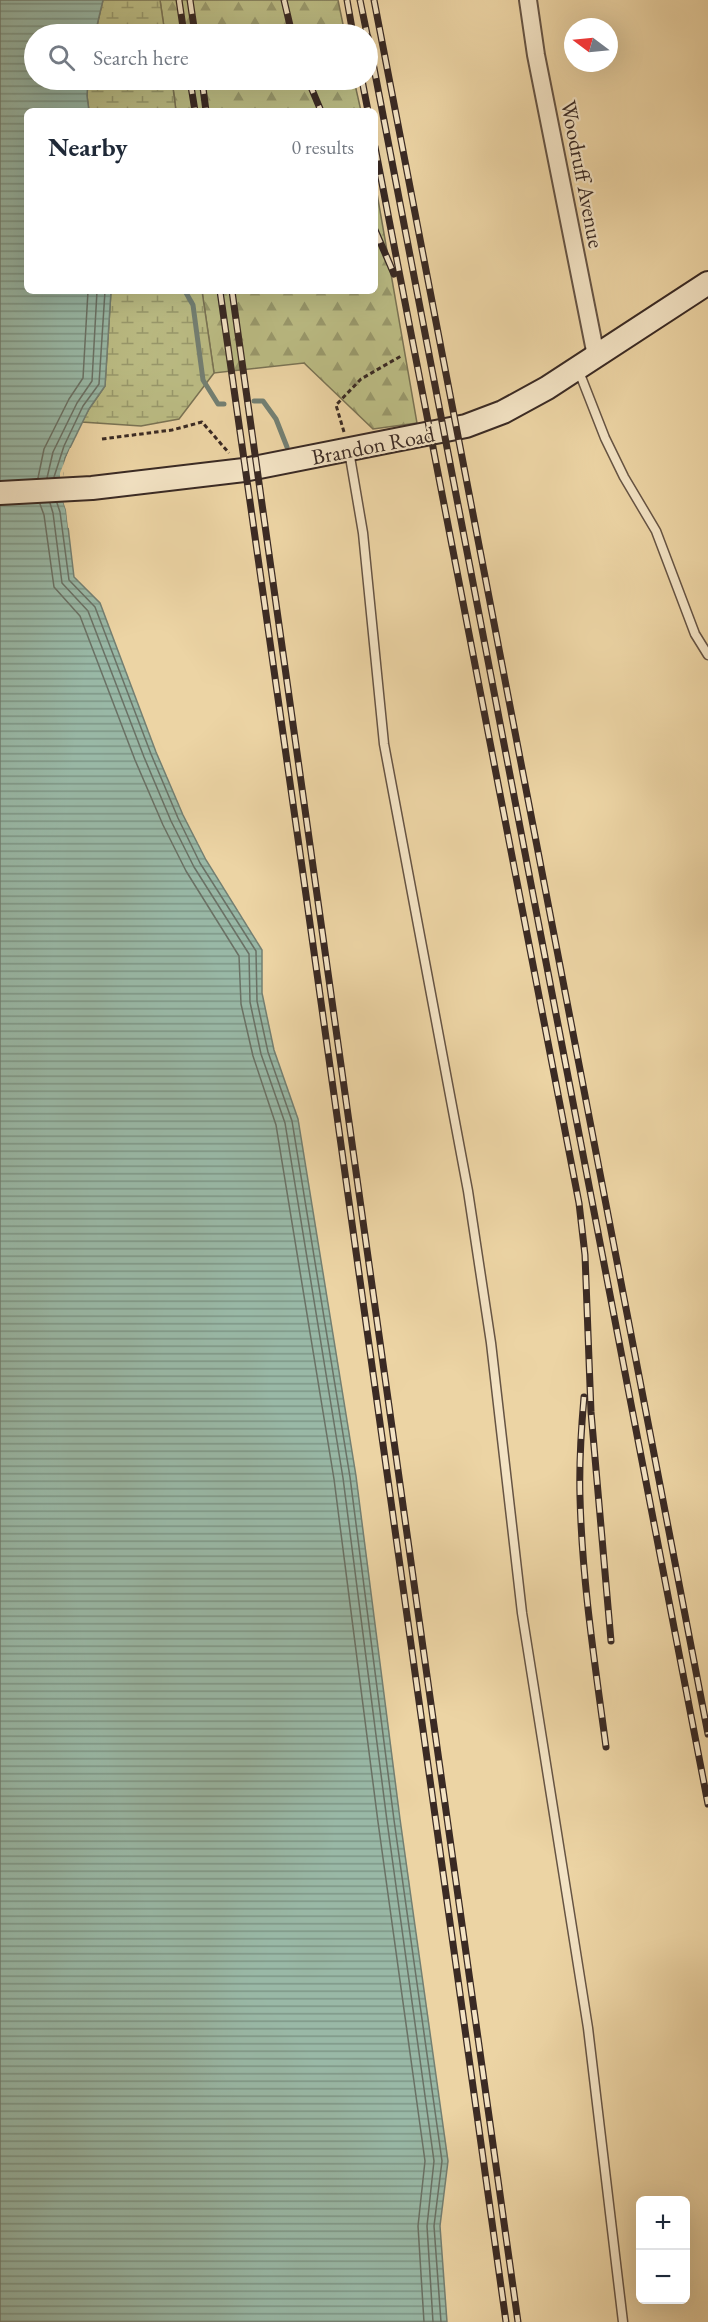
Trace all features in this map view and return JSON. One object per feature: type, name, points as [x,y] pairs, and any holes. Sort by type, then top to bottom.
[{"type":"street","name":"Woodruff Avenue","points":[[528,0],[587,362]]},
{"type":"street","name":"Brandon Road","points":[[0,493],[92,488],[244,470],[466,426],[503,412],[587,362],[708,283]]},
{"type":"lane","points":[[587,362],[602,429],[624,477],[656,531],[695,634],[708,655]]},
{"type":"lane","points":[[349,451],[363,533],[384,744],[468,1191],[491,1343],[522,1613],[588,2028],[623,2322]]},
{"type":"path","points":[[349,451],[336,405],[361,379],[401,356]]},
{"type":"path","points":[[102,439],[172,430],[202,422],[244,470]]},
{"type":"green space","points":[[103,0],[160,0],[164,24],[97,24]]},
{"type":"green space","points":[[160,0],[338,0],[343,24],[164,24]]},
{"type":"green space","points":[[87,90],[173,90],[176,108],[89,108]]},
{"type":"green space","points":[[173,90],[356,90],[360,108],[176,108]]},
{"type":"green space","points":[[378,199],[417,423],[373,429],[304,363],[214,373],[202,294],[378,294]]},
{"type":"green space","points":[[111,294],[202,294],[214,373],[179,419],[141,426],[82,422],[105,386]]},
{"type":"water","points":[[0,0],[103,0],[97,24],[24,24],[24,90],[87,90],[89,108],[24,108],[24,294],[111,294],[105,386],[89,409],[65,458],[60,492],[66,510],[74,577],[100,603],[156,752],[183,815],[206,860],[262,950],[262,993],[274,1050],[298,1119],[356,1476],[400,1819],[448,2161],[440,2226],[447,2322],[0,2322]]},
{"type":"pier","points":[[70,448],[73,448],[63,474],[63,491],[69,509],[71,527],[68,528],[66,510],[60,492],[60,473]]},
{"type":"waterway","points":[[187,294],[193,305],[203,380],[218,404],[224,404]]},
{"type":"waterway","points":[[254,401],[263,401],[276,419],[287,447]]},
{"type":"railway","points":[[179,0],[183,24]]},
{"type":"railway","points":[[190,0],[194,24]]},
{"type":"railway","points":[[284,0],[290,24]]},
{"type":"railway","points":[[347,0],[351,24]]},
{"type":"railway","points":[[360,0],[365,24]]},
{"type":"railway","points":[[374,0],[708,1734]]},
{"type":"railway","points":[[378,89],[708,1804]]},
{"type":"railway","points":[[192,90],[195,108]]},
{"type":"railway","points":[[203,90],[206,108]]},
{"type":"railway","points":[[312,90],[320,108]]},
{"type":"railway","points":[[364,90],[367,108]]},
{"type":"railway","points":[[378,163],[579,1203],[585,1255],[591,1412],[611,1641]]},
{"type":"railway","points":[[378,237],[394,274]]},
{"type":"railway","points":[[220,294],[506,2322]]},
{"type":"railway","points":[[232,294],[518,2322]]},
{"type":"railway","points":[[584,1397],[580,1460],[583,1560],[606,1747]]}]
